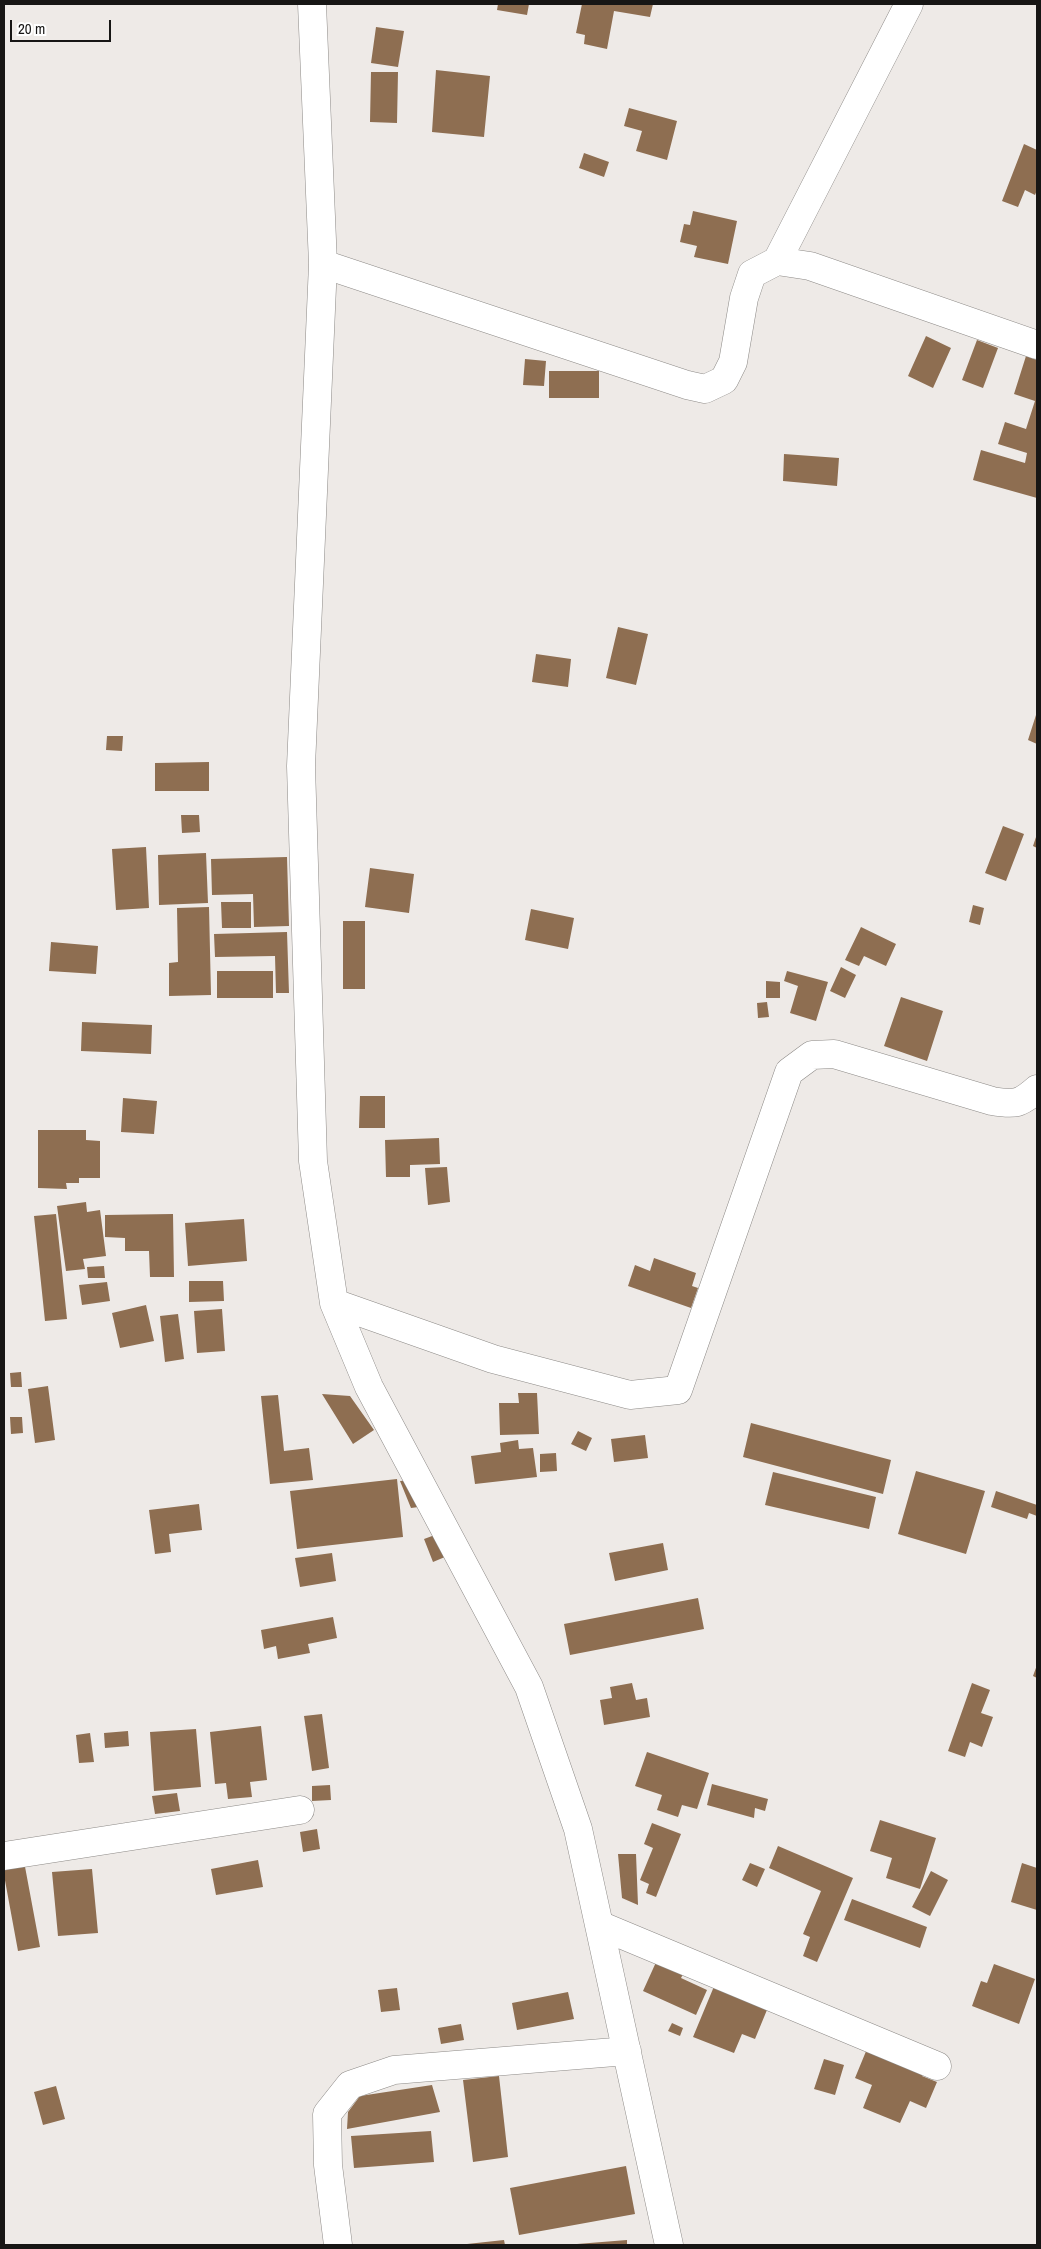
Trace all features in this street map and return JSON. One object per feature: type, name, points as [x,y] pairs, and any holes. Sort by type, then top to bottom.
[{"type":"street","points":[[312,4],[322,264],[301,766],[313,1161],[334,1303],[369,1387],[529,1687],[578,1829],[669,2245]]},
{"type":"street","points":[[322,264],[688,385],[706,389],[724,380],[733,362],[744,298],[752,274],[777,261],[909,4]]},
{"type":"street","points":[[777,261],[810,266],[1037,346]]},
{"type":"street","points":[[334,1303],[493,1360],[630,1396],[678,1390],[788,1072],[812,1055],[834,1054],[992,1102],[1011,1104],[1024,1101],[1037,1089]]},
{"type":"street","points":[[4,1856],[300,1810]]},
{"type":"street","points":[[599,1925],[937,2066]]},
{"type":"street","points":[[338,2245],[328,2165],[327,2114],[350,2085],[394,2070],[627,2051]]},
{"type":"building","points":[[498,4],[529,4],[527,15],[497,10]]},
{"type":"building","points":[[582,4],[653,4],[650,17],[614,11],[607,49],[584,44],[585,35],[576,33]]},
{"type":"building","points":[[376,27],[404,31],[398,67],[371,63]]},
{"type":"building","points":[[436,70],[490,76],[484,137],[432,132]]},
{"type":"building","points":[[371,72],[398,72],[397,123],[370,122]]},
{"type":"building","points":[[629,108],[677,121],[667,160],[636,151],[642,131],[624,126]]},
{"type":"building","points":[[1024,144],[1037,150],[1037,190],[1035,195],[1025,190],[1018,207],[1002,201]]},
{"type":"building","points":[[584,153],[609,162],[604,177],[579,168]]},
{"type":"building","points":[[693,211],[737,221],[728,264],[694,257],[697,246],[680,242],[684,224],[690,225]]},
{"type":"building","points":[[926,336],[951,348],[933,388],[908,376]]},
{"type":"building","points":[[977,340],[998,348],[983,388],[962,380]]},
{"type":"building","points":[[1026,356],[1037,360],[1037,498],[973,480],[981,450],[1025,463],[1027,453],[998,444],[1005,422],[1026,429],[1035,401],[1014,394]]},
{"type":"building","points":[[525,359],[546,361],[544,386],[523,385]]},
{"type":"building","points":[[549,371],[599,371],[599,398],[549,398]]},
{"type":"building","points":[[784,454],[839,458],[837,486],[783,481]]},
{"type":"building","points":[[618,627],[648,634],[636,685],[606,678]]},
{"type":"building","points":[[536,654],[571,659],[568,687],[532,682]]},
{"type":"building","points":[[1037,715],[1037,744],[1028,740]]},
{"type":"building","points":[[107,736],[123,736],[122,751],[106,750]]},
{"type":"building","points":[[209,762],[209,791],[155,791],[155,763]]},
{"type":"building","points":[[181,815],[199,815],[200,832],[182,833]]},
{"type":"building","points":[[1003,826],[1024,834],[1006,881],[985,873]]},
{"type":"building","points":[[1037,834],[1037,848],[1033,846]]},
{"type":"building","points":[[146,847],[149,908],[116,910],[112,849]]},
{"type":"building","points":[[206,853],[208,903],[159,905],[158,855]]},
{"type":"building","points":[[287,857],[289,926],[254,927],[253,894],[212,895],[211,859]]},
{"type":"building","points":[[370,868],[414,874],[409,913],[365,907]]},
{"type":"building","points":[[221,902],[251,902],[251,928],[222,928]]},
{"type":"building","points":[[973,905],[984,908],[980,925],[969,922]]},
{"type":"building","points":[[209,907],[211,995],[169,996],[169,963],[178,962],[177,908]]},
{"type":"building","points":[[531,909],[574,918],[568,949],[525,940]]},
{"type":"building","points":[[343,921],[365,921],[365,989],[343,989]]},
{"type":"building","points":[[861,927],[896,944],[886,966],[864,956],[859,966],[845,960]]},
{"type":"building","points":[[287,932],[289,993],[276,993],[275,956],[215,957],[214,934]]},
{"type":"building","points":[[51,942],[98,946],[96,974],[49,971]]},
{"type":"building","points":[[841,967],[856,975],[845,998],[830,991]]},
{"type":"building","points":[[217,971],[273,971],[273,998],[217,998]]},
{"type":"building","points":[[787,971],[828,982],[816,1021],[790,1013],[798,986],[784,981]]},
{"type":"building","points":[[766,981],[780,982],[780,998],[766,998]]},
{"type":"building","points":[[901,997],[943,1011],[927,1061],[884,1046]]},
{"type":"building","points":[[767,1002],[769,1017],[758,1018],[757,1003]]},
{"type":"building","points":[[82,1022],[152,1025],[151,1054],[81,1051]]},
{"type":"building","points":[[360,1096],[385,1096],[385,1128],[359,1128]]},
{"type":"building","points":[[123,1098],[157,1101],[154,1134],[121,1132]]},
{"type":"building","points":[[38,1130],[86,1130],[86,1140],[100,1141],[100,1178],[79,1178],[79,1183],[66,1183],[67,1189],[38,1188]]},
{"type":"building","points":[[439,1138],[440,1164],[410,1165],[410,1177],[386,1177],[385,1140]]},
{"type":"building","points":[[447,1167],[450,1202],[428,1205],[425,1168]]},
{"type":"building","points":[[86,1202],[87,1212],[100,1210],[106,1256],[83,1259],[85,1269],[66,1271],[57,1206]]},
{"type":"building","points":[[56,1214],[67,1319],[45,1321],[34,1216]]},
{"type":"building","points":[[173,1214],[174,1277],[150,1277],[149,1251],[125,1251],[125,1238],[105,1237],[105,1215]]},
{"type":"building","points":[[244,1219],[247,1261],[188,1266],[185,1223]]},
{"type":"building","points":[[654,1258],[696,1273],[692,1286],[698,1288],[691,1308],[628,1286],[635,1265],[650,1271]]},
{"type":"building","points":[[104,1266],[105,1278],[88,1278],[87,1267]]},
{"type":"building","points":[[189,1281],[223,1281],[224,1301],[189,1302]]},
{"type":"building","points":[[107,1282],[110,1301],[82,1305],[79,1285]]},
{"type":"building","points":[[146,1305],[154,1341],[120,1348],[112,1313]]},
{"type":"building","points":[[222,1309],[225,1351],[197,1353],[194,1311]]},
{"type":"building","points":[[178,1314],[184,1359],[165,1362],[160,1316]]},
{"type":"building","points":[[21,1372],[22,1387],[11,1387],[10,1373]]},
{"type":"building","points":[[48,1386],[55,1440],[35,1443],[28,1389]]},
{"type":"building","points":[[518,1393],[537,1393],[539,1434],[500,1435],[499,1403],[519,1403]]},
{"type":"building","points":[[322,1394],[350,1396],[374,1430],[353,1444]]},
{"type":"building","points":[[278,1395],[284,1451],[309,1448],[313,1480],[270,1484],[261,1396]]},
{"type":"building","points":[[10,1417],[22,1417],[23,1433],[11,1434]]},
{"type":"building","points":[[751,1423],[891,1460],[883,1494],[743,1457]]},
{"type":"building","points":[[578,1431],[592,1438],[586,1451],[571,1444]]},
{"type":"building","points":[[645,1435],[648,1458],[614,1462],[611,1439]]},
{"type":"building","points":[[518,1440],[519,1449],[533,1448],[537,1477],[475,1484],[471,1456],[501,1452],[500,1443]]},
{"type":"building","points":[[556,1453],[557,1471],[540,1472],[540,1454]]},
{"type":"building","points":[[916,1471],[985,1491],[966,1554],[898,1534]]},
{"type":"building","points":[[773,1472],[876,1497],[869,1529],[765,1505]]},
{"type":"building","points":[[397,1479],[403,1537],[297,1549],[290,1491]]},
{"type":"building","points":[[414,1480],[426,1506],[411,1508],[400,1481]]},
{"type":"building","points":[[996,1491],[1037,1505],[1037,1516],[1029,1513],[1027,1519],[991,1507]]},
{"type":"building","points":[[199,1504],[202,1530],[169,1534],[171,1552],[155,1554],[149,1510]]},
{"type":"building","points":[[443,1532],[452,1554],[433,1562],[424,1539]]},
{"type":"building","points":[[663,1543],[668,1570],[615,1581],[609,1553]]},
{"type":"building","points":[[332,1553],[336,1581],[300,1587],[295,1558]]},
{"type":"building","points":[[698,1598],[704,1629],[570,1655],[564,1624]]},
{"type":"building","points":[[333,1617],[337,1638],[308,1644],[310,1653],[278,1659],[276,1646],[264,1649],[261,1630]]},
{"type":"building","points":[[1037,1665],[1037,1678],[1033,1676]]},
{"type":"building","points":[[632,1683],[636,1700],[647,1698],[650,1717],[604,1725],[600,1700],[612,1698],[610,1687]]},
{"type":"building","points":[[972,1683],[990,1690],[981,1713],[993,1717],[982,1747],[970,1742],[965,1757],[948,1751]]},
{"type":"building","points":[[322,1714],[329,1768],[312,1771],[304,1716]]},
{"type":"building","points":[[261,1726],[267,1780],[250,1782],[252,1797],[228,1799],[226,1783],[215,1784],[210,1732]]},
{"type":"building","points":[[196,1729],[201,1787],[154,1791],[150,1732]]},
{"type":"building","points":[[128,1731],[129,1746],[105,1748],[104,1733]]},
{"type":"building","points":[[90,1733],[94,1762],[79,1763],[76,1735]]},
{"type":"building","points":[[647,1752],[709,1773],[697,1809],[682,1805],[678,1817],[657,1810],[662,1795],[635,1786]]},
{"type":"building","points":[[712,1784],[768,1799],[765,1811],[755,1808],[754,1818],[707,1805]]},
{"type":"building","points":[[330,1785],[331,1800],[312,1801],[312,1786]]},
{"type":"building","points":[[177,1793],[180,1811],[155,1814],[152,1796]]},
{"type":"building","points":[[880,1820],[936,1838],[920,1889],[886,1878],[892,1858],[870,1851]]},
{"type":"building","points":[[652,1823],[681,1834],[656,1897],[646,1893],[649,1884],[640,1880],[653,1848],[644,1844]]},
{"type":"building","points":[[317,1829],[320,1849],[303,1852],[300,1832]]},
{"type":"building","points":[[778,1846],[853,1878],[817,1962],[803,1956],[810,1937],[803,1934],[821,1891],[769,1868]]},
{"type":"building","points":[[618,1854],[636,1854],[638,1905],[622,1898]]},
{"type":"building","points":[[23,1856],[40,1947],[18,1951],[4,1875],[4,1860]]},
{"type":"building","points":[[258,1860],[263,1887],[216,1895],[211,1869]]},
{"type":"building","points":[[750,1863],[765,1869],[757,1887],[742,1880]]},
{"type":"building","points":[[1022,1863],[1037,1868],[1037,1910],[1011,1902]]},
{"type":"building","points":[[92,1869],[98,1933],[58,1936],[52,1872]]},
{"type":"building","points":[[931,1871],[948,1880],[930,1916],[912,1907]]},
{"type":"building","points":[[852,1899],[927,1927],[920,1948],[844,1920]]},
{"type":"building","points":[[657,1960],[684,1972],[681,1978],[707,1990],[696,2015],[643,1991]]},
{"type":"building","points":[[994,1964],[1035,1979],[1019,2024],[972,2006],[981,1981],[987,1983]]},
{"type":"building","points":[[715,1984],[769,2005],[755,2039],[742,2034],[734,2053],[693,2037]]},
{"type":"building","points":[[397,1988],[400,2010],[381,2012],[378,1990]]},
{"type":"building","points":[[568,1992],[574,2019],[517,2030],[512,2003]]},
{"type":"building","points":[[672,2023],[683,2028],[680,2036],[668,2031]]},
{"type":"building","points":[[461,2024],[464,2040],[441,2044],[438,2028]]},
{"type":"building","points":[[869,2044],[925,2068],[922,2076],[937,2082],[926,2108],[910,2101],[900,2123],[863,2108],[872,2085],[855,2078]]},
{"type":"building","points":[[824,2059],[844,2065],[835,2095],[814,2089]]},
{"type":"building","points":[[499,2076],[508,2157],[473,2162],[463,2080]]},
{"type":"building","points":[[432,2085],[440,2112],[347,2129],[348,2112],[360,2096]]},
{"type":"building","points":[[56,2086],[65,2119],[43,2125],[34,2092]]},
{"type":"building","points":[[431,2131],[434,2162],[354,2168],[351,2136]]},
{"type":"building","points":[[626,2166],[635,2214],[519,2235],[510,2188]]},
{"type":"building","points":[[504,2240],[505,2245],[467,2245],[467,2244]]},
{"type":"building","points":[[627,2240],[627,2245],[577,2245],[577,2244]]}]
